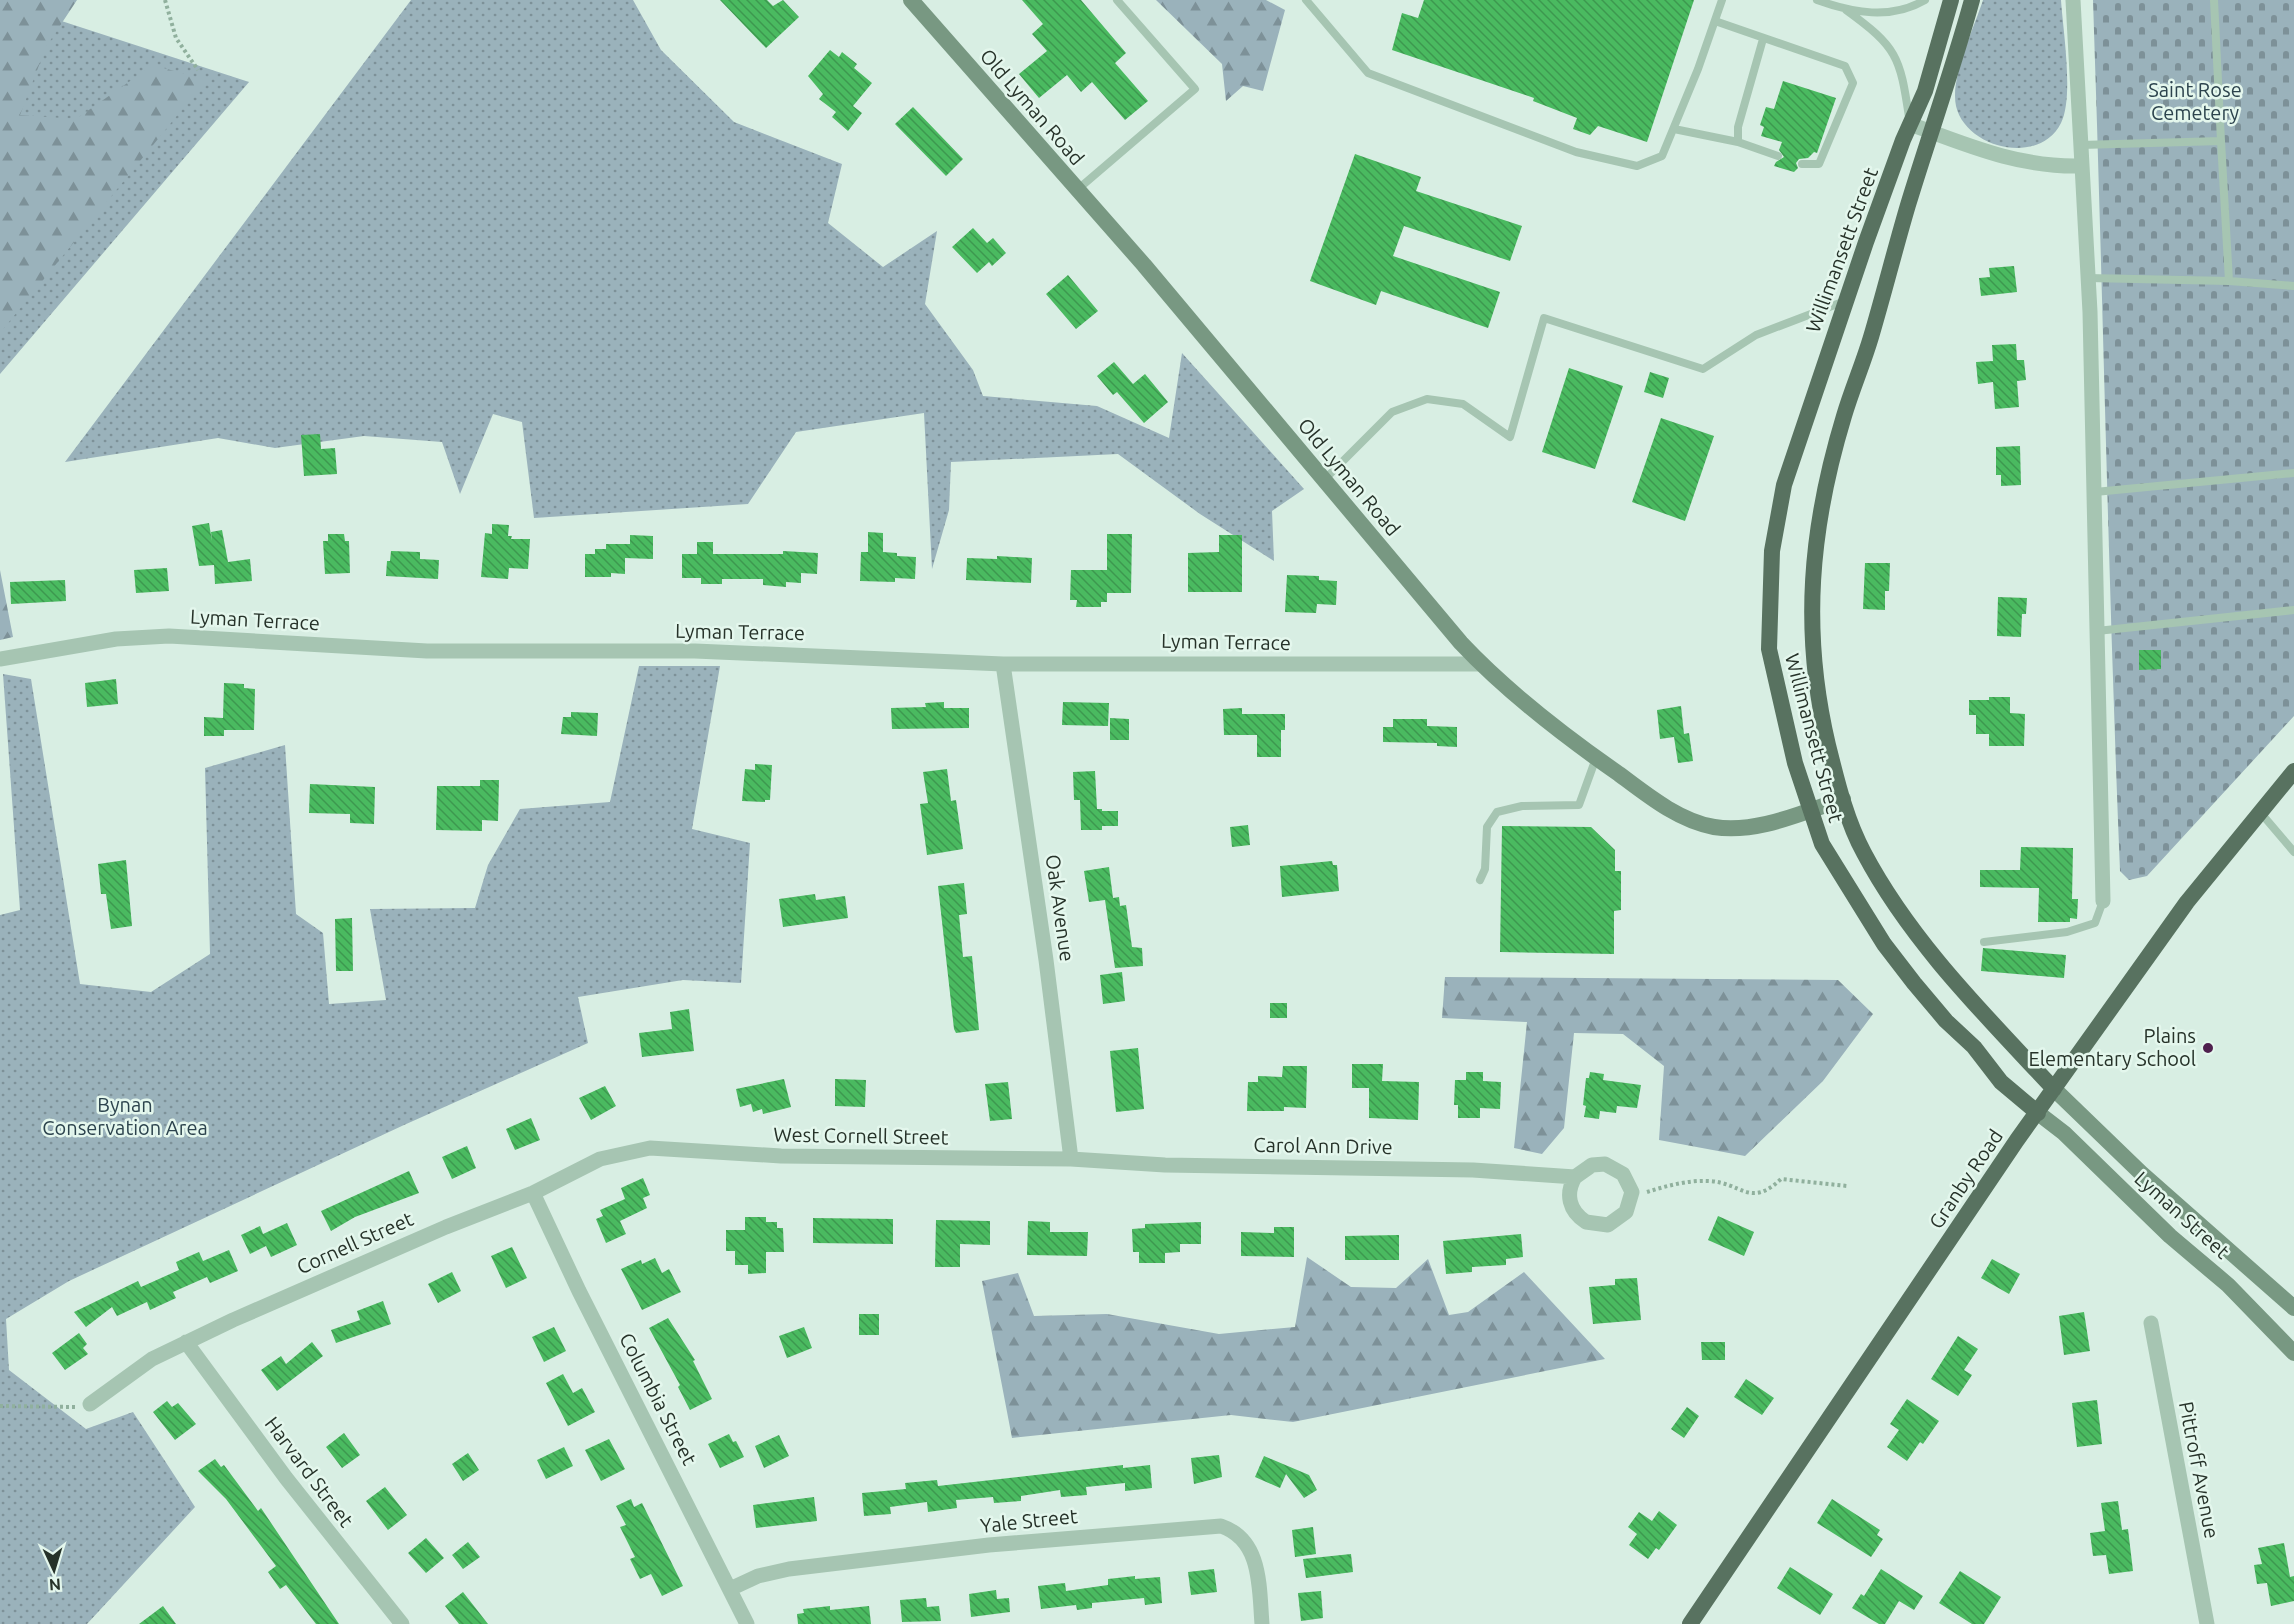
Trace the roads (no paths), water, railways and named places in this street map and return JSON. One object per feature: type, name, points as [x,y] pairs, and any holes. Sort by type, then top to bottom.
[{"type":"main road","name":"Old Lyman Road","points":[[910,0],[1077,190],[1482,664],[1521,699],[1596,758],[1655,800],[1687,817],[1714,827],[1750,826],[1843,799]]},
{"type":"main road","name":"Willimansett Street","points":[[1951,0],[1925,91],[1910,124],[1846,300],[1784,485],[1772,551],[1769,649],[1788,733],[1809,810],[1822,844],[1884,944],[1946,1021],[1974,1047],[2001,1082],[2038,1113]]},
{"type":"main road","name":"Willimansett Street","points":[[1972,0],[1908,205],[1870,339],[1844,417],[1824,497],[1816,545],[1810,609],[1814,671],[1819,708],[1843,799],[1863,851],[1909,923],[1967,996],[2054,1089]]},
{"type":"main road","name":"Granby Road","points":[[1690,1624],[1813,1438],[2054,1089],[2187,902],[2259,811],[2294,771]]},
{"type":"main road","name":"Lyman Street","points":[[2054,1089],[2141,1173],[2294,1308]]},
{"type":"main road","name":"Lyman Street","points":[[2038,1113],[2064,1133],[2170,1236],[2199,1258],[2258,1313],[2294,1353]]},
{"type":"street","points":[[2073,0],[2088,278],[2095,492],[2103,901]]},
{"type":"street","points":[[1910,124],[2000,158],[2047,166],[2082,166]]},
{"type":"street","name":"Lyman Terrace","points":[[0,659],[116,639],[169,636],[427,651],[695,651],[1003,664],[1482,664]]},
{"type":"street","name":"Oak Avenue","points":[[1003,664],[1047,960],[1071,1159]]},
{"type":"street","name":"West Cornell Street","points":[[650,1148],[781,1156],[1071,1159]]},
{"type":"street","name":"Cornell Street","points":[[90,1404],[133,1370],[186,1342],[424,1236],[533,1192],[600,1159],[650,1148]]},
{"type":"street","name":"Carol Ann Drive","points":[[1071,1159],[1186,1165],[1473,1170],[1575,1177],[1592,1165],[1612,1166],[1628,1179],[1632,1192],[1630,1206],[1621,1218],[1608,1225],[1593,1225],[1579,1218],[1571,1206],[1569,1191],[1575,1177]]},
{"type":"street","name":"Columbia Street","points":[[533,1192],[579,1291],[747,1624]]},
{"type":"street","name":"Pittroff Avenue","points":[[2151,1323],[2207,1624]]},
{"type":"street","name":"Harvard Street","points":[[186,1342],[286,1478],[402,1624]]},
{"type":"street","name":"Yale Street","points":[[730,1588],[758,1576],[789,1569],[989,1545],[1221,1526],[1240,1535],[1253,1556],[1262,1624]]},
{"type":"lane","points":[[1077,190],[1195,89],[1117,0]]},
{"type":"lane","points":[[1306,0],[1368,73],[1575,152],[1636,166],[1662,156],[1722,0]]},
{"type":"lane","points":[[1817,0],[1846,10],[1878,13],[1900,10],[1925,0]]},
{"type":"lane","points":[[2214,0],[2229,281]]},
{"type":"lane","points":[[1846,10],[1871,28],[1899,61],[1910,124]]},
{"type":"lane","points":[[1714,21],[1845,66],[1853,83],[1819,164],[1802,164]]},
{"type":"lane","points":[[1738,142],[1738,127],[1763,39]]},
{"type":"lane","points":[[1674,129],[1738,142],[1778,156]]},
{"type":"lane","points":[[2081,145],[2221,141]]},
{"type":"lane","points":[[2088,278],[2229,281],[2294,286]]},
{"type":"lane","points":[[1324,480],[1392,412],[1427,399],[1463,404],[1510,437],[1544,318],[1703,369],[1756,334],[1846,300]]},
{"type":"lane","points":[[2095,492],[2294,473]]},
{"type":"lane","points":[[2097,631],[2294,610]]},
{"type":"lane","points":[[1479,880],[1485,868],[1487,827],[1497,812],[1522,806],[1580,805],[1596,758]]},
{"type":"lane","points":[[2259,811],[2294,852]]},
{"type":"lane","points":[[1984,942],[2067,932],[2095,923],[2103,901]]},
{"type":"place","name":"Plains Elementary School","points":[[2208,1048]]},
{"type":"park label","name":"Saint Rose Cemetery","points":[[2195,102]]},
{"type":"park label","name":"Bynan Conservation Area","points":[[125,1116]]}]
